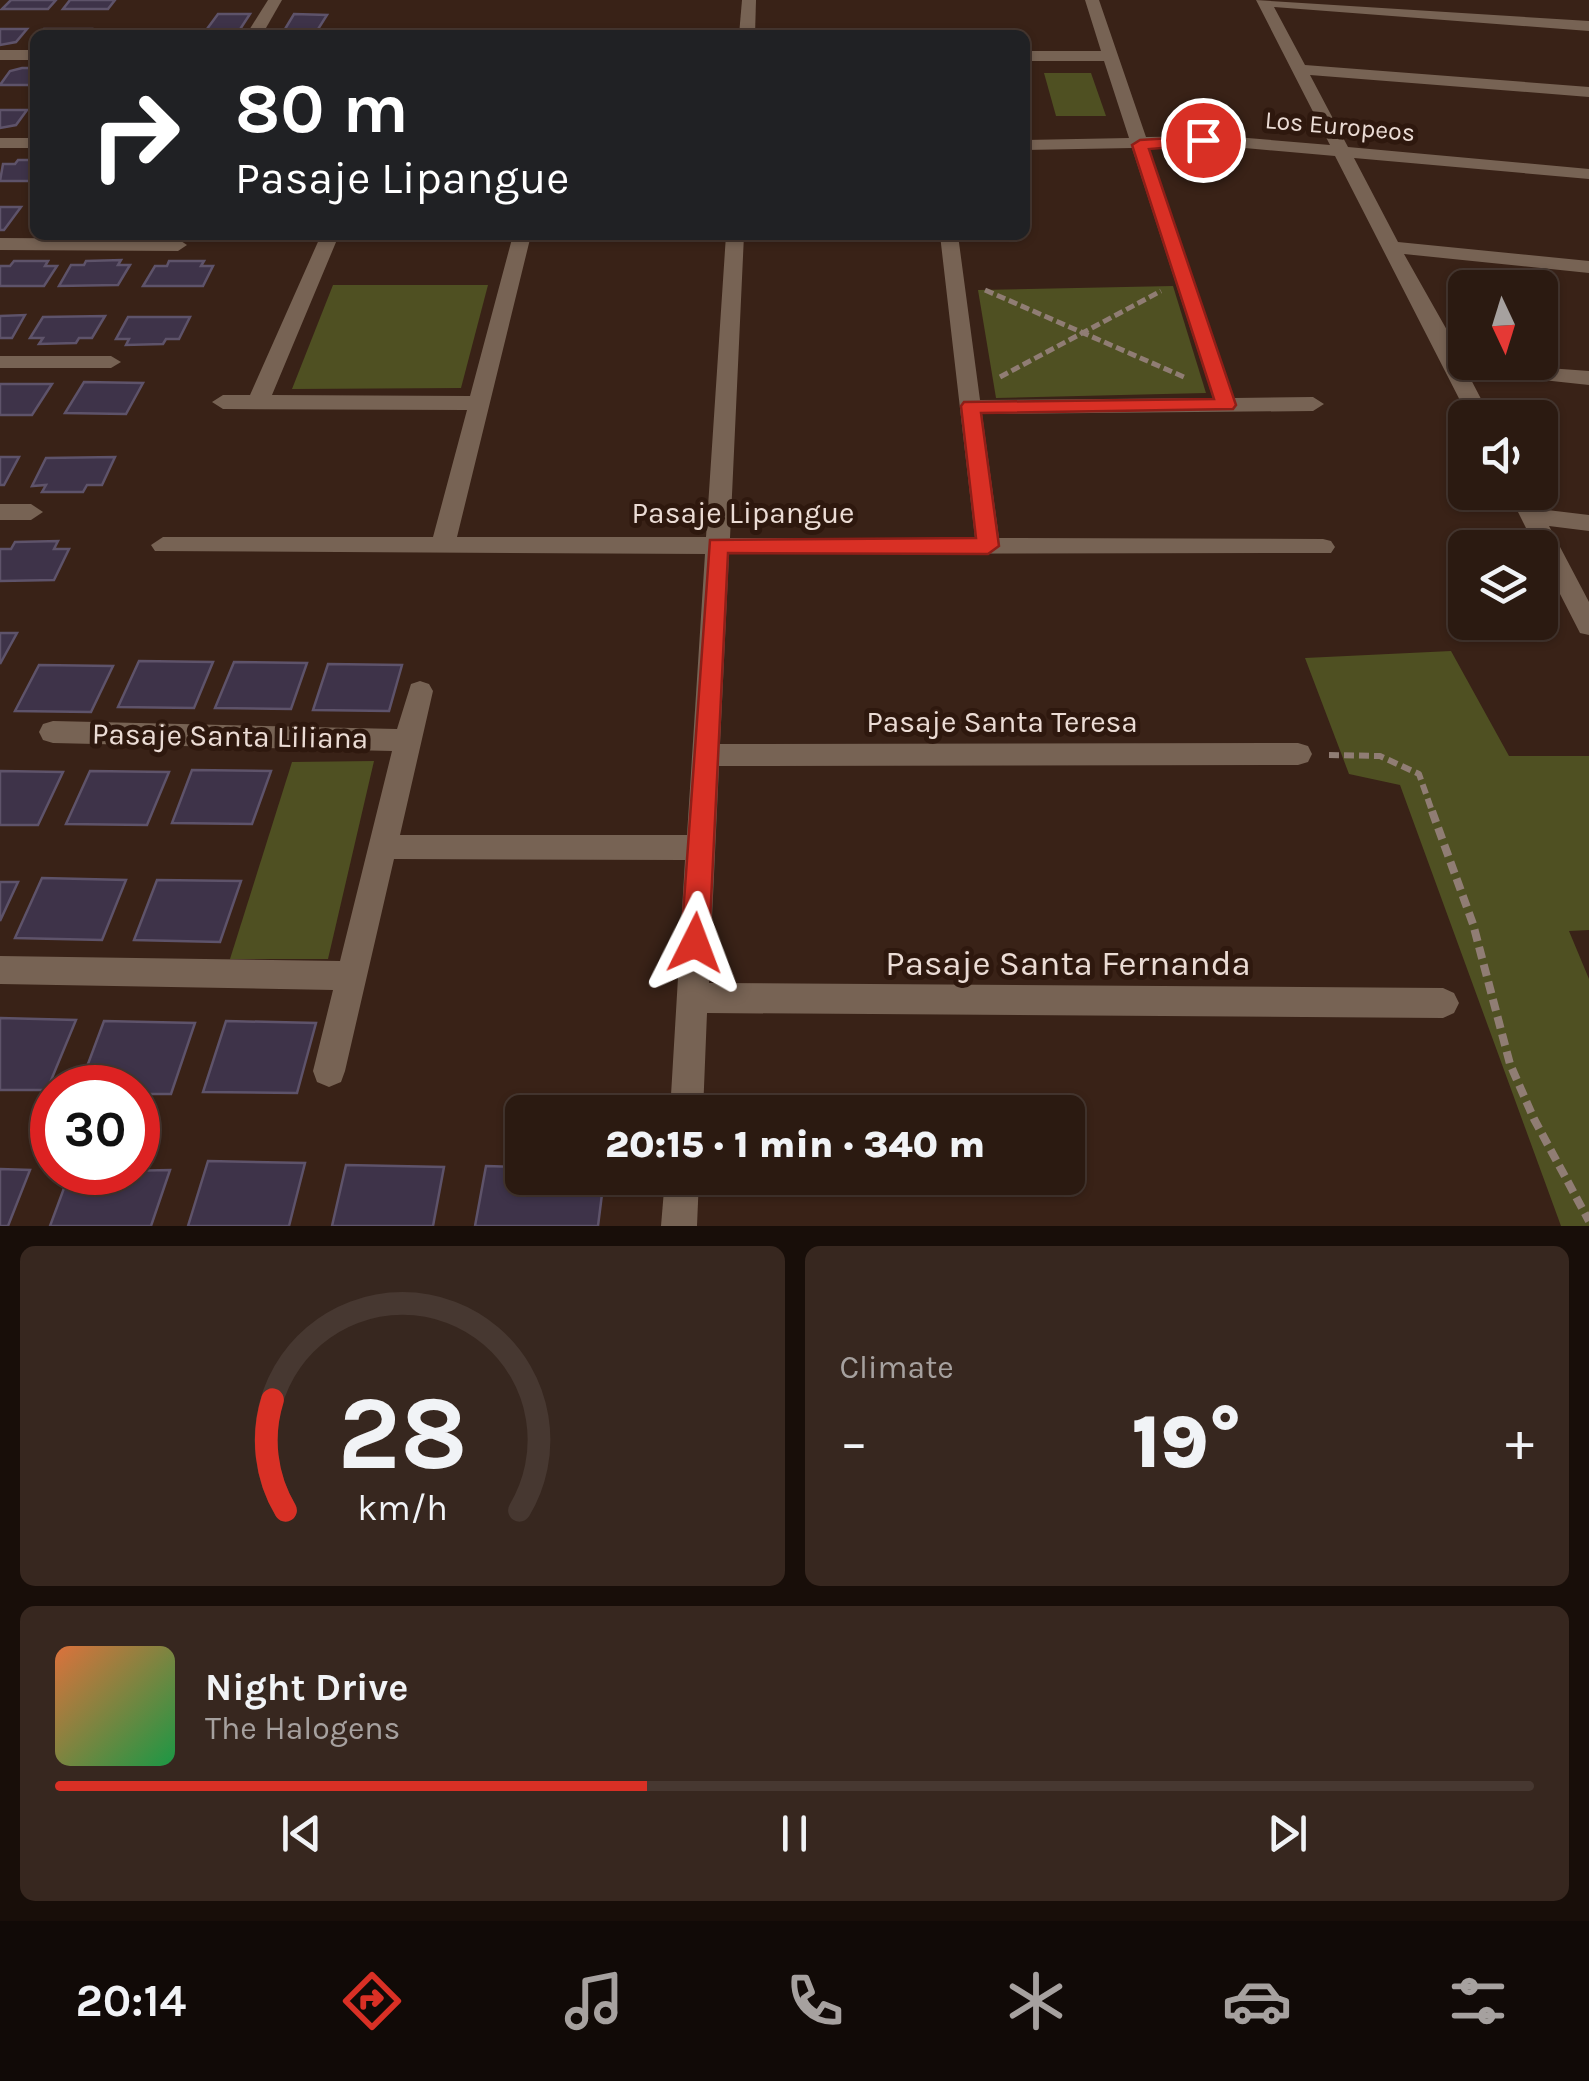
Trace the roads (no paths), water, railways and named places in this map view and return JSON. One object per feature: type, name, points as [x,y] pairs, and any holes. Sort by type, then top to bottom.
[{"type":"street","points":[[257,30],[275,0]]},
{"type":"street","points":[[747,30],[749,0]]},
{"type":"street","points":[[1092,0],[1224,399]]},
{"type":"street","points":[[1263,1],[1589,26]]},
{"type":"street","points":[[1263,1],[1448,356]]},
{"type":"street","points":[[0,55],[30,54]]},
{"type":"street","points":[[1030,56],[1111,56]]},
{"type":"street","points":[[1298,69],[1589,92]]},
{"type":"street","name":"Los Europeos","points":[[1030,145],[1223,141],[1589,174]]},
{"type":"street","points":[[0,142],[30,143]]},
{"type":"street","points":[[258,402],[328,240]]},
{"type":"street","points":[[443,545],[521,240]]},
{"type":"street","points":[[687,1095],[736,240]]},
{"type":"street","points":[[950,240],[988,546]]},
{"type":"street","points":[[0,244],[178,245]]},
{"type":"street","points":[[1391,248],[1589,266]]},
{"type":"street","points":[[0,362],[111,362]]},
{"type":"street","points":[[1558,375],[1589,378]]},
{"type":"street","points":[[970,400],[1224,399],[1313,404]]},
{"type":"street","points":[[223,402],[479,402]]},
{"type":"street","points":[[1528,510],[1589,626]]},
{"type":"street","points":[[0,512],[31,512]]},
{"type":"street","points":[[1531,516],[1589,522]]},
{"type":"street","name":"Pasaje Lipangue","points":[[163,545],[1324,547]]},
{"type":"street","name":"Pasaje Santa Liliana","points":[[329,1071],[420,691]]},
{"type":"street","name":"Pasaje Santa Liliana","points":[[53,732],[406,740]]},
{"type":"street","name":"Pasaje Santa Teresa","points":[[706,754],[1298,754]]},
{"type":"street","points":[[381,848],[701,848]]},
{"type":"street","points":[[0,970],[350,976]]},
{"type":"street","name":"Pasaje Santa Fernanda","points":[[692,998],[1443,1004]]},
{"type":"street","points":[[679,1226],[681,1195]]}]
